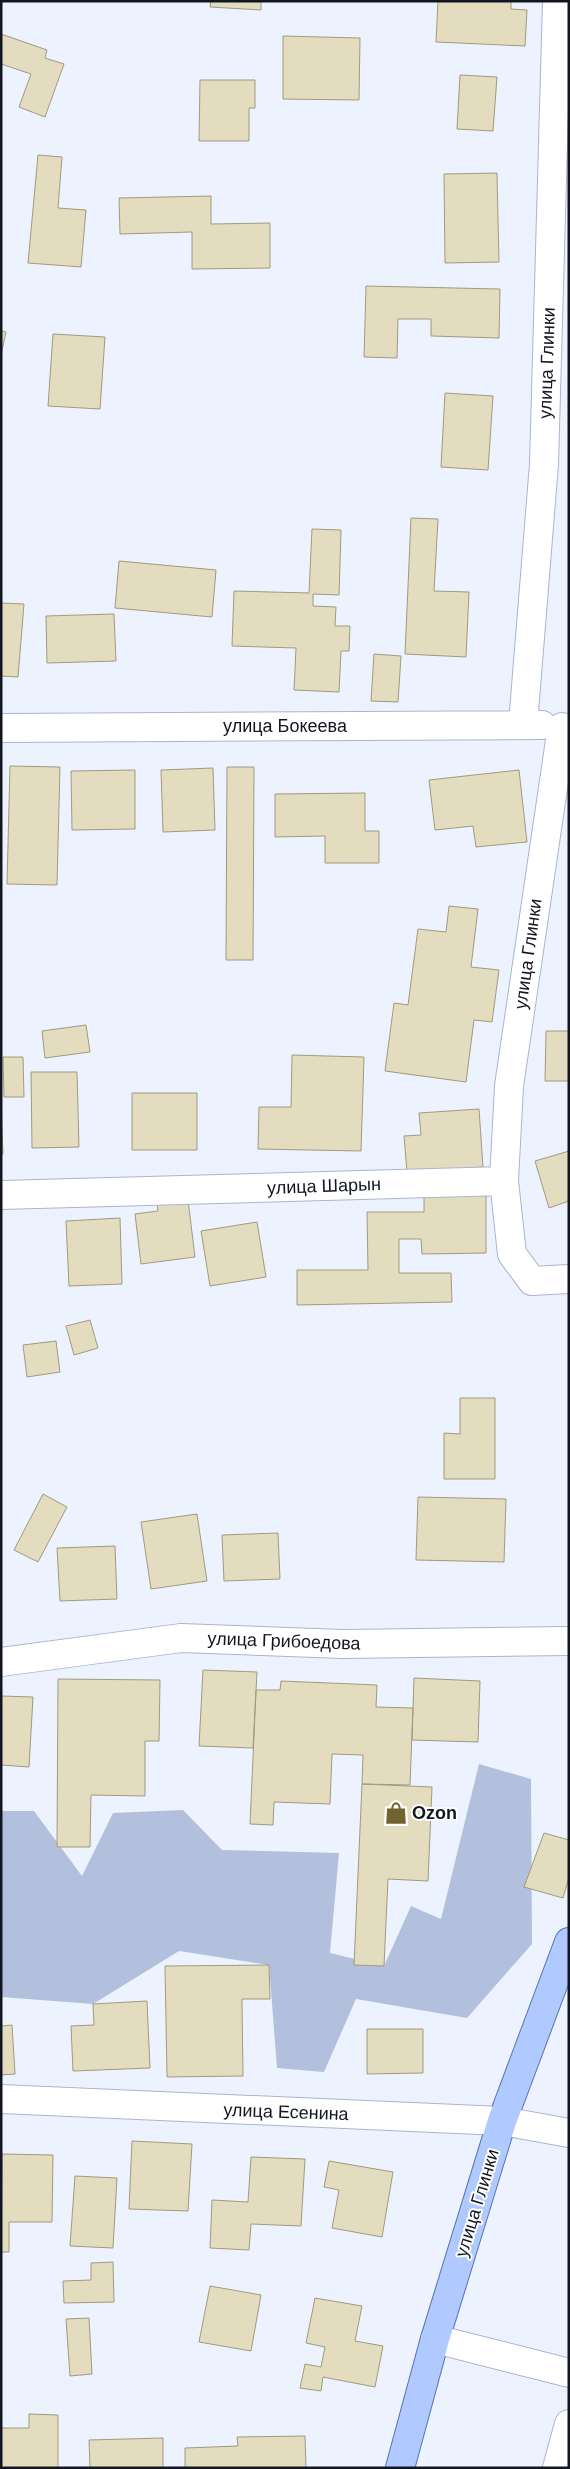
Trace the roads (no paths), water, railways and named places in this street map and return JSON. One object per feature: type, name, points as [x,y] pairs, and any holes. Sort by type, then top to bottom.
[{"type":"main road","name":"улица Глинки","points":[[400,2468],[435,2339],[502,2121],[569,1942]]},
{"type":"street","name":"улица Глинки","points":[[523,724],[544,464],[557,1]]},
{"type":"street","name":"улица Бокеева","points":[[1,728],[523,724],[565,728]]},
{"type":"street","name":"улица Глинки","points":[[504,1181],[509,1086],[565,728]]},
{"type":"street","name":"улица Шарын","points":[[1,1195],[504,1181]]},
{"type":"street","points":[[504,1181],[512,1254],[532,1281],[569,1279]]},
{"type":"street","name":"улица Грибоедова","points":[[1,1662],[181,1638],[343,1644],[569,1640]]},
{"type":"street","name":"улица Есенина","points":[[1,2100],[502,2121],[569,2133]]},
{"type":"street","points":[[435,2339],[569,2373]]},
{"type":"street","points":[[557,2468],[569,2424]]},
{"type":"place","name":"Ozon","points":[[396,1813]]}]
